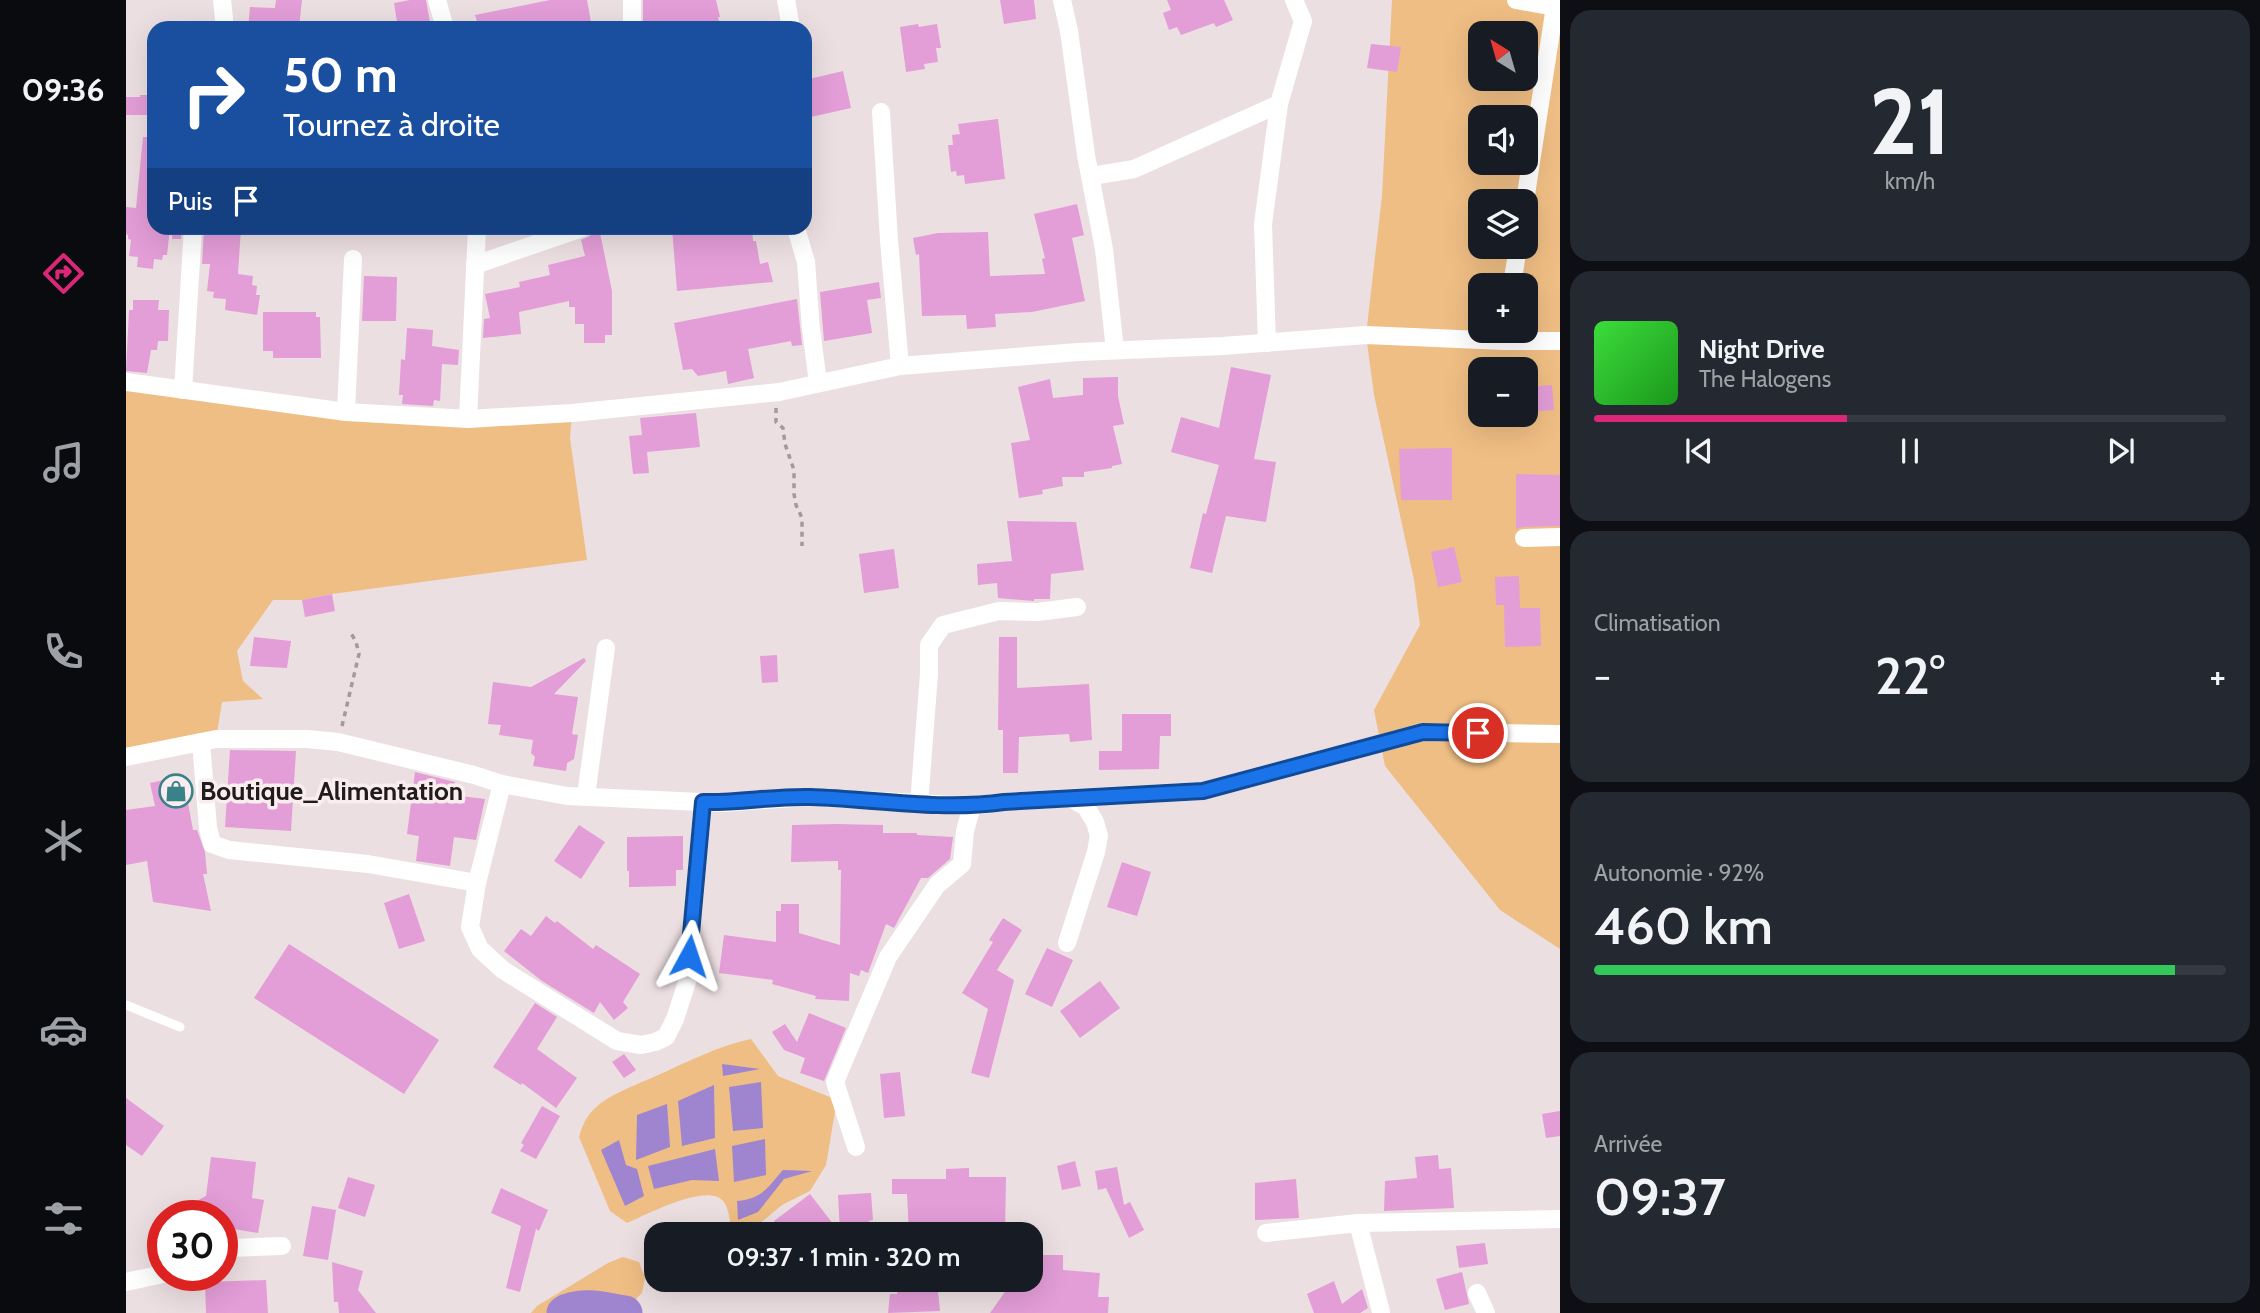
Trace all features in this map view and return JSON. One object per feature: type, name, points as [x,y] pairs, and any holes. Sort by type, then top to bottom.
[{"type":"street","points":[[222,0],[224,21]]},
{"type":"street","points":[[437,0],[442,21]]},
{"type":"street","points":[[632,0],[632,21]]},
{"type":"street","points":[[786,0],[790,21]]},
{"type":"street","points":[[1062,0],[1069,31],[1086,155],[1104,249],[1115,351]]},
{"type":"street","points":[[1268,343],[1263,224],[1279,104],[1303,21],[1294,0]]},
{"type":"street","points":[[1516,0],[1556,3],[1527,189]]},
{"type":"street","points":[[1092,176],[1134,169],[1279,104]]},
{"type":"street","points":[[881,111],[900,366]]},
{"type":"street","points":[[183,390],[193,235]]},
{"type":"street","points":[[468,419],[477,235]]},
{"type":"street","points":[[475,265],[562,235]]},
{"type":"street","points":[[798,235],[806,262],[818,383]]},
{"type":"street","points":[[346,412],[353,258]]},
{"type":"street","points":[[126,382],[346,412],[468,419],[768,393],[900,366],[1366,335],[1468,336]]},
{"type":"street","points":[[1538,339],[1560,341]]},
{"type":"street","points":[[1524,538],[1560,537]]},
{"type":"street","points":[[919,804],[929,645],[943,625],[999,611],[1037,612],[1077,607]]},
{"type":"street","points":[[586,796],[606,648]]},
{"type":"street","points":[[126,757],[216,739],[307,739],[338,742],[463,772],[502,785],[567,796],[723,803],[807,797],[972,806],[1203,791],[1423,732],[1560,733]]},
{"type":"street","points":[[201,742],[208,828],[212,844],[229,850],[368,863],[477,883]]},
{"type":"street","points":[[502,785],[477,883],[470,927],[480,949],[503,970],[617,1041],[640,1045],[666,1037],[687,982],[703,802]]},
{"type":"street","points":[[1067,943],[1099,836],[1086,807],[1070,798]]},
{"type":"street","points":[[856,1147],[835,1082],[888,957],[937,885],[962,864],[965,831],[972,806]]},
{"type":"street","points":[[1266,1233],[1358,1223],[1560,1219]]},
{"type":"street","points":[[1358,1223],[1381,1312]]},
{"type":"street","points":[[238,1248],[282,1246]]},
{"type":"street","points":[[126,1282],[147,1277]]},
{"type":"street","points":[[1477,1293],[1486,1313]]},
{"type":"lane","points":[[126,1005],[180,1027]]},
{"type":"path","points":[[768,393],[767,403],[775,403],[776,422],[783,428],[785,444],[794,470],[794,494],[802,518],[802,546]]},
{"type":"path","points":[[338,742],[359,654],[351,633]]},
{"type":"shaded area","points":[[1392,0],[1560,0],[1560,949],[1500,910],[1385,766],[1374,710],[1420,625],[1414,580],[1374,395],[1366,335],[1382,196]]},
{"type":"shaded area","points":[[126,382],[346,412],[572,413],[570,438],[587,560],[302,600],[273,600],[237,651],[243,681],[263,699],[222,702],[216,739],[126,757]]},
{"type":"shaded area","points":[[751,1039],[778,1076],[837,1100],[826,1165],[810,1191],[782,1205],[761,1222],[730,1222],[724,1202],[705,1195],[662,1207],[627,1223],[610,1211],[579,1137],[591,1112],[608,1098],[624,1090]]},
{"type":"shaded area","points":[[722,1064],[760,1069],[723,1076]]},
{"type":"shaded area","points":[[761,1082],[763,1128],[733,1131],[729,1087]]},
{"type":"shaded area","points":[[714,1085],[715,1138],[682,1146],[678,1101]]},
{"type":"shaded area","points":[[667,1104],[670,1147],[636,1160],[637,1115]]},
{"type":"shaded area","points":[[765,1139],[766,1175],[734,1182],[732,1146]]},
{"type":"shaded area","points":[[619,1140],[626,1165],[637,1169],[644,1196],[625,1206],[601,1150]]},
{"type":"shaded area","points":[[715,1149],[719,1181],[692,1180],[654,1189],[648,1166]]},
{"type":"shaded area","points":[[783,1170],[812,1171],[784,1179],[758,1212],[738,1220],[737,1201],[758,1195]]},
{"type":"shaded area","points":[[623,1257],[639,1262],[644,1283],[642,1293],[631,1304],[614,1313],[531,1313],[537,1306],[608,1263]]},
{"type":"building","points":[[276,0],[302,0],[300,21],[249,21],[250,7],[275,8]]},
{"type":"building","points":[[426,0],[430,21],[397,21],[394,3]]},
{"type":"building","points":[[550,0],[587,0],[591,21],[477,21],[475,15]]},
{"type":"building","points":[[643,0],[716,0],[720,17],[719,21],[643,21]]},
{"type":"building","points":[[1000,0],[1034,0],[1036,19],[1004,24]]},
{"type":"building","points":[[1167,0],[1224,0],[1233,20],[1216,27],[1214,23],[1181,35],[1177,27],[1169,30],[1163,13],[1171,10]]},
{"type":"building","points":[[918,24],[919,27],[937,24],[941,48],[936,48],[938,62],[924,64],[925,69],[906,72],[900,27]]},
{"type":"building","points":[[1371,44],[1401,47],[1397,72],[1367,68]]},
{"type":"building","points":[[843,71],[851,108],[812,117],[812,78]]},
{"type":"building","points":[[147,95],[147,115],[126,115],[126,97]]},
{"type":"building","points":[[998,119],[1005,179],[965,184],[964,175],[957,176],[956,171],[951,172],[948,145],[953,145],[952,135],[960,134],[958,124]]},
{"type":"building","points":[[143,137],[147,137],[147,235],[169,235],[167,255],[163,255],[162,260],[154,259],[153,269],[137,267],[138,257],[129,256],[131,240],[126,234],[126,207],[136,208]]},
{"type":"building","points":[[1077,204],[1084,235],[1072,238],[1085,301],[1032,312],[995,314],[996,327],[967,329],[966,315],[922,316],[919,254],[916,255],[913,238],[938,233],[988,232],[990,276],[1045,274],[1042,259],[1045,258],[1034,214]]},
{"type":"building","points":[[172,235],[181,235],[181,239],[172,239]]},
{"type":"building","points":[[204,235],[241,235],[238,274],[253,276],[252,285],[257,286],[256,295],[260,295],[257,315],[225,310],[226,299],[213,298],[214,292],[207,291],[210,264],[202,264]]},
{"type":"building","points":[[600,235],[612,291],[612,335],[605,335],[605,343],[584,343],[584,324],[575,324],[575,307],[569,307],[569,301],[519,312],[521,334],[483,338],[484,319],[490,318],[485,294],[520,287],[519,282],[550,275],[548,265],[585,256],[581,240]]},
{"type":"building","points":[[673,235],[753,235],[760,264],[768,262],[773,282],[677,291]]},
{"type":"building","points":[[364,276],[397,277],[396,321],[362,321]]},
{"type":"building","points":[[879,282],[881,298],[867,300],[872,333],[824,341],[820,292]]},
{"type":"building","points":[[797,299],[802,345],[792,346],[791,341],[748,349],[754,378],[728,384],[726,371],[698,376],[692,369],[683,370],[674,323]]},
{"type":"building","points":[[133,300],[159,300],[158,310],[169,310],[168,341],[158,341],[157,350],[151,350],[147,373],[126,371],[129,310],[133,310]]},
{"type":"building","points":[[263,312],[316,312],[316,317],[320,317],[321,358],[273,358],[273,351],[263,351]]},
{"type":"building","points":[[407,328],[433,330],[432,346],[459,350],[458,365],[442,364],[440,401],[434,400],[433,406],[402,404],[403,395],[399,395],[401,359],[405,360]]},
{"type":"building","points":[[1231,367],[1271,375],[1254,459],[1276,462],[1266,522],[1226,516],[1212,573],[1190,568],[1203,513],[1206,514],[1219,465],[1171,452],[1181,417],[1219,428]]},
{"type":"building","points":[[1118,377],[1118,396],[1124,424],[1113,426],[1122,464],[1084,472],[1084,477],[1062,477],[1063,486],[1042,490],[1043,494],[1019,498],[1011,443],[1030,440],[1018,387],[1050,379],[1053,398],[1083,395],[1083,378]]},
{"type":"building","points":[[1552,385],[1554,410],[1538,411],[1538,386]]},
{"type":"building","points":[[696,413],[700,447],[647,452],[649,473],[633,474],[629,436],[642,435],[640,418]]},
{"type":"building","points":[[1452,448],[1452,500],[1401,500],[1399,449]]},
{"type":"building","points":[[1516,474],[1560,475],[1560,526],[1516,529]]},
{"type":"building","points":[[1007,521],[1076,522],[1084,570],[1051,574],[1050,599],[1034,601],[998,598],[997,583],[978,585],[977,564],[1012,561]]},
{"type":"building","points":[[1454,547],[1462,582],[1438,587],[1431,552]]},
{"type":"building","points":[[894,549],[899,588],[864,593],[859,554]]},
{"type":"building","points":[[1519,576],[1520,608],[1540,608],[1541,646],[1505,647],[1504,605],[1496,605],[1495,577]]},
{"type":"building","points":[[332,594],[335,611],[305,617],[302,600]]},
{"type":"building","points":[[254,637],[291,641],[287,668],[250,666]]},
{"type":"building","points":[[999,637],[1017,637],[1017,688],[1089,684],[1092,740],[1070,742],[1069,734],[1019,737],[1018,773],[1003,773],[1003,730],[998,730]]},
{"type":"building","points":[[777,655],[778,682],[762,683],[760,656]]},
{"type":"building","points":[[584,658],[586,661],[554,694],[578,697],[572,734],[578,735],[574,759],[567,763],[566,771],[533,766],[533,740],[499,735],[501,725],[488,724],[493,682],[531,687]]},
{"type":"building","points":[[1122,714],[1171,714],[1171,736],[1160,736],[1159,769],[1099,770],[1099,751],[1122,751]]},
{"type":"building","points":[[230,750],[296,751],[291,831],[225,827]]},
{"type":"building","points":[[415,772],[455,782],[452,795],[485,799],[476,840],[454,837],[450,866],[416,861],[419,836],[407,834]]},
{"type":"building","points":[[183,776],[193,830],[197,830],[205,852],[207,874],[203,874],[211,911],[153,902],[147,861],[126,865],[126,810],[155,806],[150,783]]},
{"type":"building","points":[[579,825],[605,842],[581,879],[554,861]]},
{"type":"building","points":[[792,825],[883,825],[883,833],[953,837],[950,859],[928,878],[921,878],[894,928],[886,924],[868,973],[861,970],[859,976],[850,973],[849,1001],[815,999],[816,996],[772,984],[773,980],[719,973],[724,935],[776,942],[776,911],[781,911],[781,904],[799,904],[799,933],[840,945],[841,870],[838,870],[838,861],[791,862]]},
{"type":"building","points":[[683,836],[683,870],[676,870],[676,886],[629,887],[627,837]]},
{"type":"building","points":[[1122,862],[1151,872],[1137,916],[1107,907]]},
{"type":"building","points":[[409,894],[425,941],[399,949],[384,903]]},
{"type":"building","points":[[546,916],[555,923],[557,921],[593,949],[596,945],[640,974],[623,1002],[628,1008],[614,1020],[600,1002],[594,1013],[542,981],[504,951],[521,929],[531,936]]},
{"type":"building","points":[[1003,918],[1022,930],[997,970],[1014,980],[989,1078],[971,1073],[988,1009],[962,993],[993,942],[989,940]]},
{"type":"building","points":[[289,944],[439,1040],[404,1094],[254,998]]},
{"type":"building","points":[[1047,948],[1073,960],[1052,1007],[1025,994]]},
{"type":"building","points":[[1100,981],[1120,1008],[1080,1038],[1060,1011]]},
{"type":"building","points":[[535,1003],[557,1017],[537,1049],[577,1078],[556,1108],[522,1083],[521,1085],[493,1067]]},
{"type":"building","points":[[809,1013],[846,1028],[824,1081],[800,1073],[805,1058],[784,1050],[772,1032],[785,1024],[797,1042]]},
{"type":"building","points":[[624,1054],[636,1070],[624,1078],[612,1062]]},
{"type":"building","points":[[900,1072],[905,1116],[884,1118],[880,1074]]},
{"type":"building","points":[[126,1098],[164,1126],[142,1156],[126,1145]]},
{"type":"building","points":[[542,1106],[560,1116],[536,1159],[520,1151],[524,1145],[521,1143]]},
{"type":"building","points":[[1560,1111],[1560,1136],[1546,1138],[1542,1114]]},
{"type":"building","points":[[1438,1155],[1439,1169],[1451,1168],[1454,1208],[1384,1211],[1385,1181],[1417,1178],[1415,1157]]},
{"type":"building","points":[[211,1157],[256,1162],[252,1198],[264,1200],[258,1233],[238,1230],[238,1200],[199,1200],[206,1196]]},
{"type":"building","points":[[1075,1161],[1081,1186],[1062,1190],[1057,1166]]},
{"type":"building","points":[[1117,1167],[1124,1205],[1130,1202],[1144,1230],[1129,1238],[1106,1188],[1098,1190],[1095,1171]]},
{"type":"building","points":[[969,1168],[969,1177],[1006,1177],[1005,1222],[908,1222],[907,1194],[892,1194],[892,1179],[946,1179],[946,1169]]},
{"type":"building","points":[[348,1177],[375,1185],[365,1217],[338,1208]]},
{"type":"building","points":[[1296,1179],[1299,1218],[1255,1220],[1255,1183]]},
{"type":"building","points":[[501,1188],[548,1210],[539,1231],[536,1229],[520,1292],[506,1288],[521,1226],[491,1213]]},
{"type":"building","points":[[871,1193],[873,1220],[839,1222],[838,1195]]},
{"type":"building","points":[[810,1194],[832,1222],[775,1222],[774,1221]]},
{"type":"building","points":[[312,1206],[336,1210],[328,1260],[303,1256]]},
{"type":"building","points":[[1485,1243],[1488,1264],[1459,1268],[1456,1246]]},
{"type":"building","points":[[1043,1255],[1063,1255],[1063,1270],[1100,1273],[1098,1297],[1109,1297],[1108,1313],[990,1313],[1005,1292],[1043,1292]]},
{"type":"building","points":[[332,1262],[363,1271],[358,1290],[376,1313],[339,1313],[338,1302],[334,1302]]},
{"type":"building","points":[[1462,1272],[1469,1304],[1445,1310],[1436,1279]]},
{"type":"building","points":[[266,1280],[268,1313],[206,1313],[205,1291],[238,1291],[238,1281]]},
{"type":"building","points":[[1334,1281],[1342,1304],[1362,1289],[1368,1308],[1360,1313],[1314,1313],[1307,1294]]},
{"type":"building","points":[[938,1292],[940,1311],[888,1313],[890,1294]]},
{"type":"waterway","points":[[564,1313],[578,1308],[625,1313]]},
{"type":"place","name":"Boutique_Alimentation","points":[[176,791]]},
{"type":"route","points":[[689,956],[703,802],[807,797],[972,806],[1203,791],[1423,732],[1478,733]]}]
